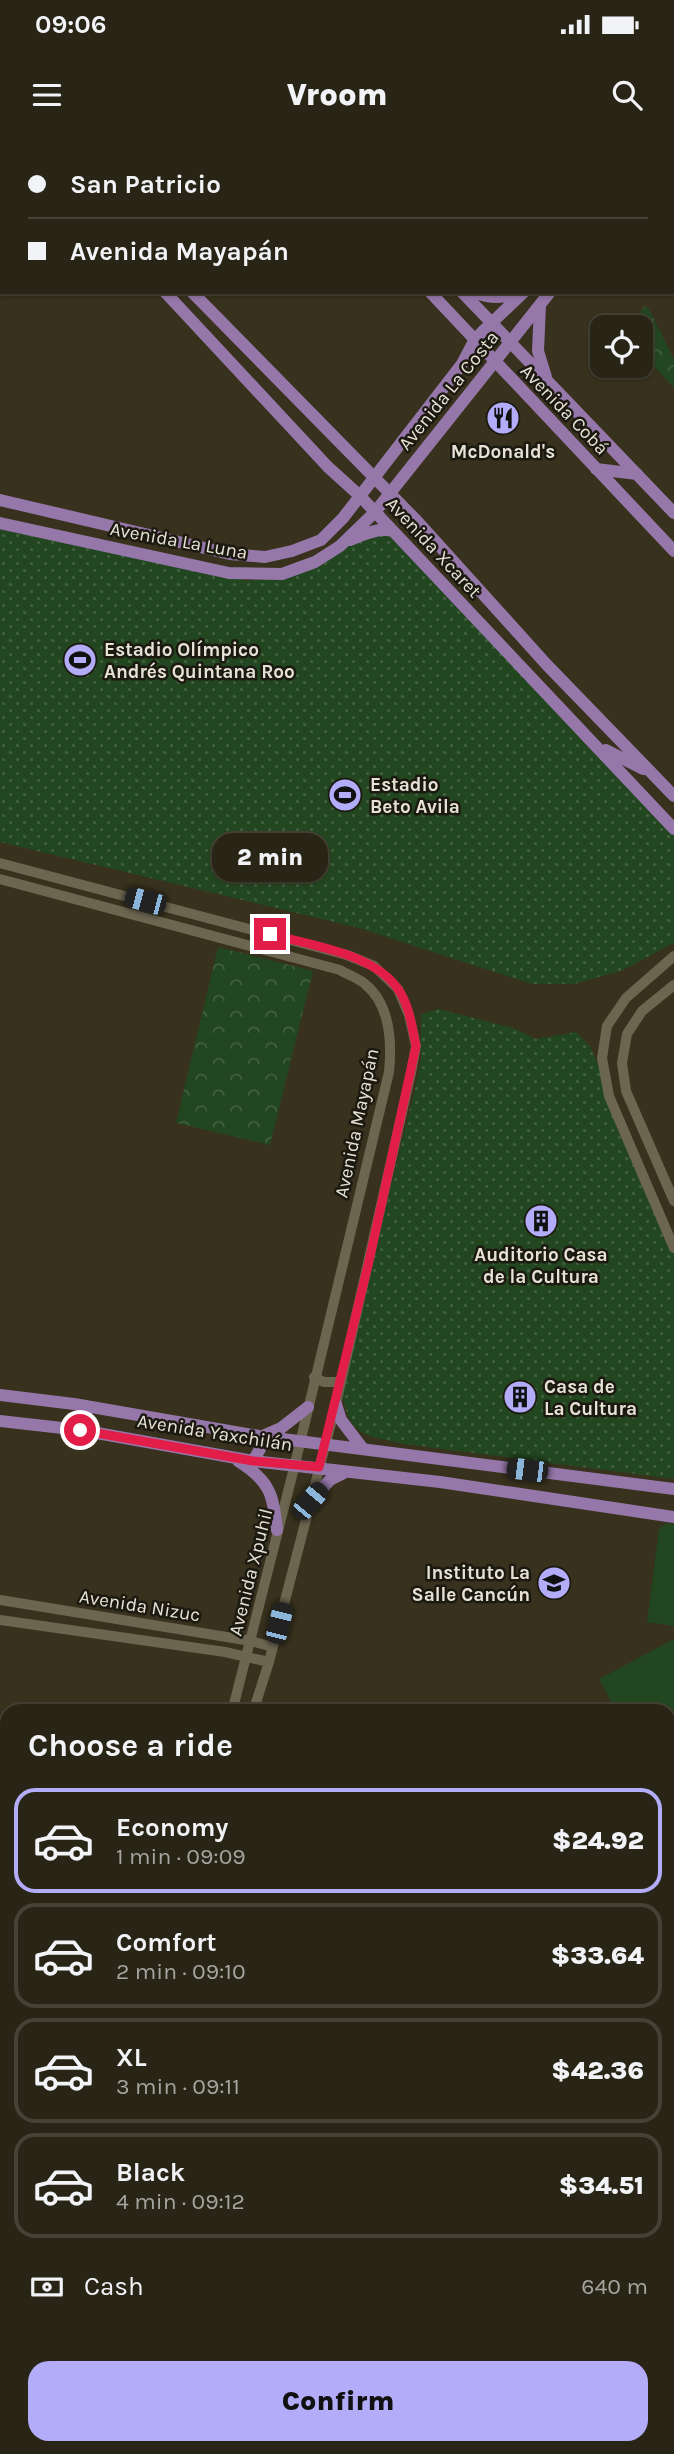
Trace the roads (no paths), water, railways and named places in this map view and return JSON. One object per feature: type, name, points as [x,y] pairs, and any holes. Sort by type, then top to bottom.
[{"type":"main road","name":"Avenida Xcaret","points":[[167,294],[674,829]]},
{"type":"main road","name":"Avenida Xcaret","points":[[194,294],[375,478],[550,668],[674,796]]},
{"type":"main road","name":"Avenida Cobá","points":[[432,294],[674,551]]},
{"type":"main road","name":"Avenida Cobá","points":[[464,294],[674,513]]},
{"type":"main road","points":[[479,294],[489,298],[504,298],[516,294]]},
{"type":"main road","name":"Avenida La Costa","points":[[360,496],[462,364],[474,341],[520,294]]},
{"type":"main road","name":"Avenida La Costa","points":[[375,512],[548,294]]},
{"type":"main road","points":[[540,305],[538,351],[548,381]]},
{"type":"main road","points":[[596,470],[637,474]]},
{"type":"main road","name":"Avenida La Luna","points":[[0,500],[230,554],[265,557],[292,551],[321,540],[360,496]]},
{"type":"main road","name":"Avenida La Luna","points":[[0,523],[229,573],[282,573],[315,562],[340,546],[375,512]]},
{"type":"main road","points":[[340,546],[360,536],[386,529],[393,531]]},
{"type":"main road","points":[[306,545],[315,562]]},
{"type":"main road","points":[[596,745],[653,774]]},
{"type":"main road","name":"Avenida Yaxchilán","points":[[0,1395],[74,1404],[261,1436],[674,1489]]},
{"type":"main road","points":[[336,1404],[341,1420],[363,1449]]},
{"type":"main road","points":[[253,1461],[260,1449],[261,1436],[281,1428],[308,1407]]},
{"type":"main road","name":"Avenida Yaxchilán","points":[[0,1421],[80,1430],[253,1461],[440,1482],[674,1517]]},
{"type":"main road","points":[[387,1477],[385,1465],[390,1453]]},
{"type":"main road","points":[[232,1457],[255,1472],[267,1485],[274,1502],[277,1530]]},
{"type":"main road","points":[[310,1501],[330,1480],[346,1472]]},
{"type":"street","points":[[0,863],[347,955],[374,966],[398,989],[410,1016],[416,1046],[369,1261],[336,1404],[269,1662],[256,1704]]},
{"type":"street","name":"Avenida Mayapán","points":[[0,879],[340,970],[365,984],[379,1000],[388,1024],[391,1045],[389,1072],[300,1440]]},
{"type":"street","points":[[96,905],[100,889]]},
{"type":"street","points":[[674,956],[626,998],[607,1026],[602,1058],[609,1096],[674,1248]]},
{"type":"street","points":[[655,1204],[673,1199],[626,1091],[622,1063],[627,1034],[642,1011],[674,985]]},
{"type":"street","points":[[345,1256],[369,1261]]},
{"type":"street","points":[[314,1377],[324,1382],[339,1382]]},
{"type":"street","name":"Avenida Xpuhil","points":[[234,1704],[300,1440]]},
{"type":"street","name":"Avenida Nizuc","points":[[0,1600],[251,1641],[273,1647]]},
{"type":"street","name":"Avenida Nizuc","points":[[0,1620],[269,1662]]},
{"type":"place","name":"McDonald's","points":[[503,418]]},
{"type":"place","name":"Estadio Olímpico Andrés Quintana Roo","points":[[80,660]]},
{"type":"place","name":"Estadio Beto Avila","points":[[345,795]]},
{"type":"place","name":"Auditorio Casa de la Cultura","points":[[541,1221]]},
{"type":"place","name":"Casa de La Cultura","points":[[520,1397]]},
{"type":"place","name":"Instituto La Salle Cancún","points":[[554,1583]]}]
